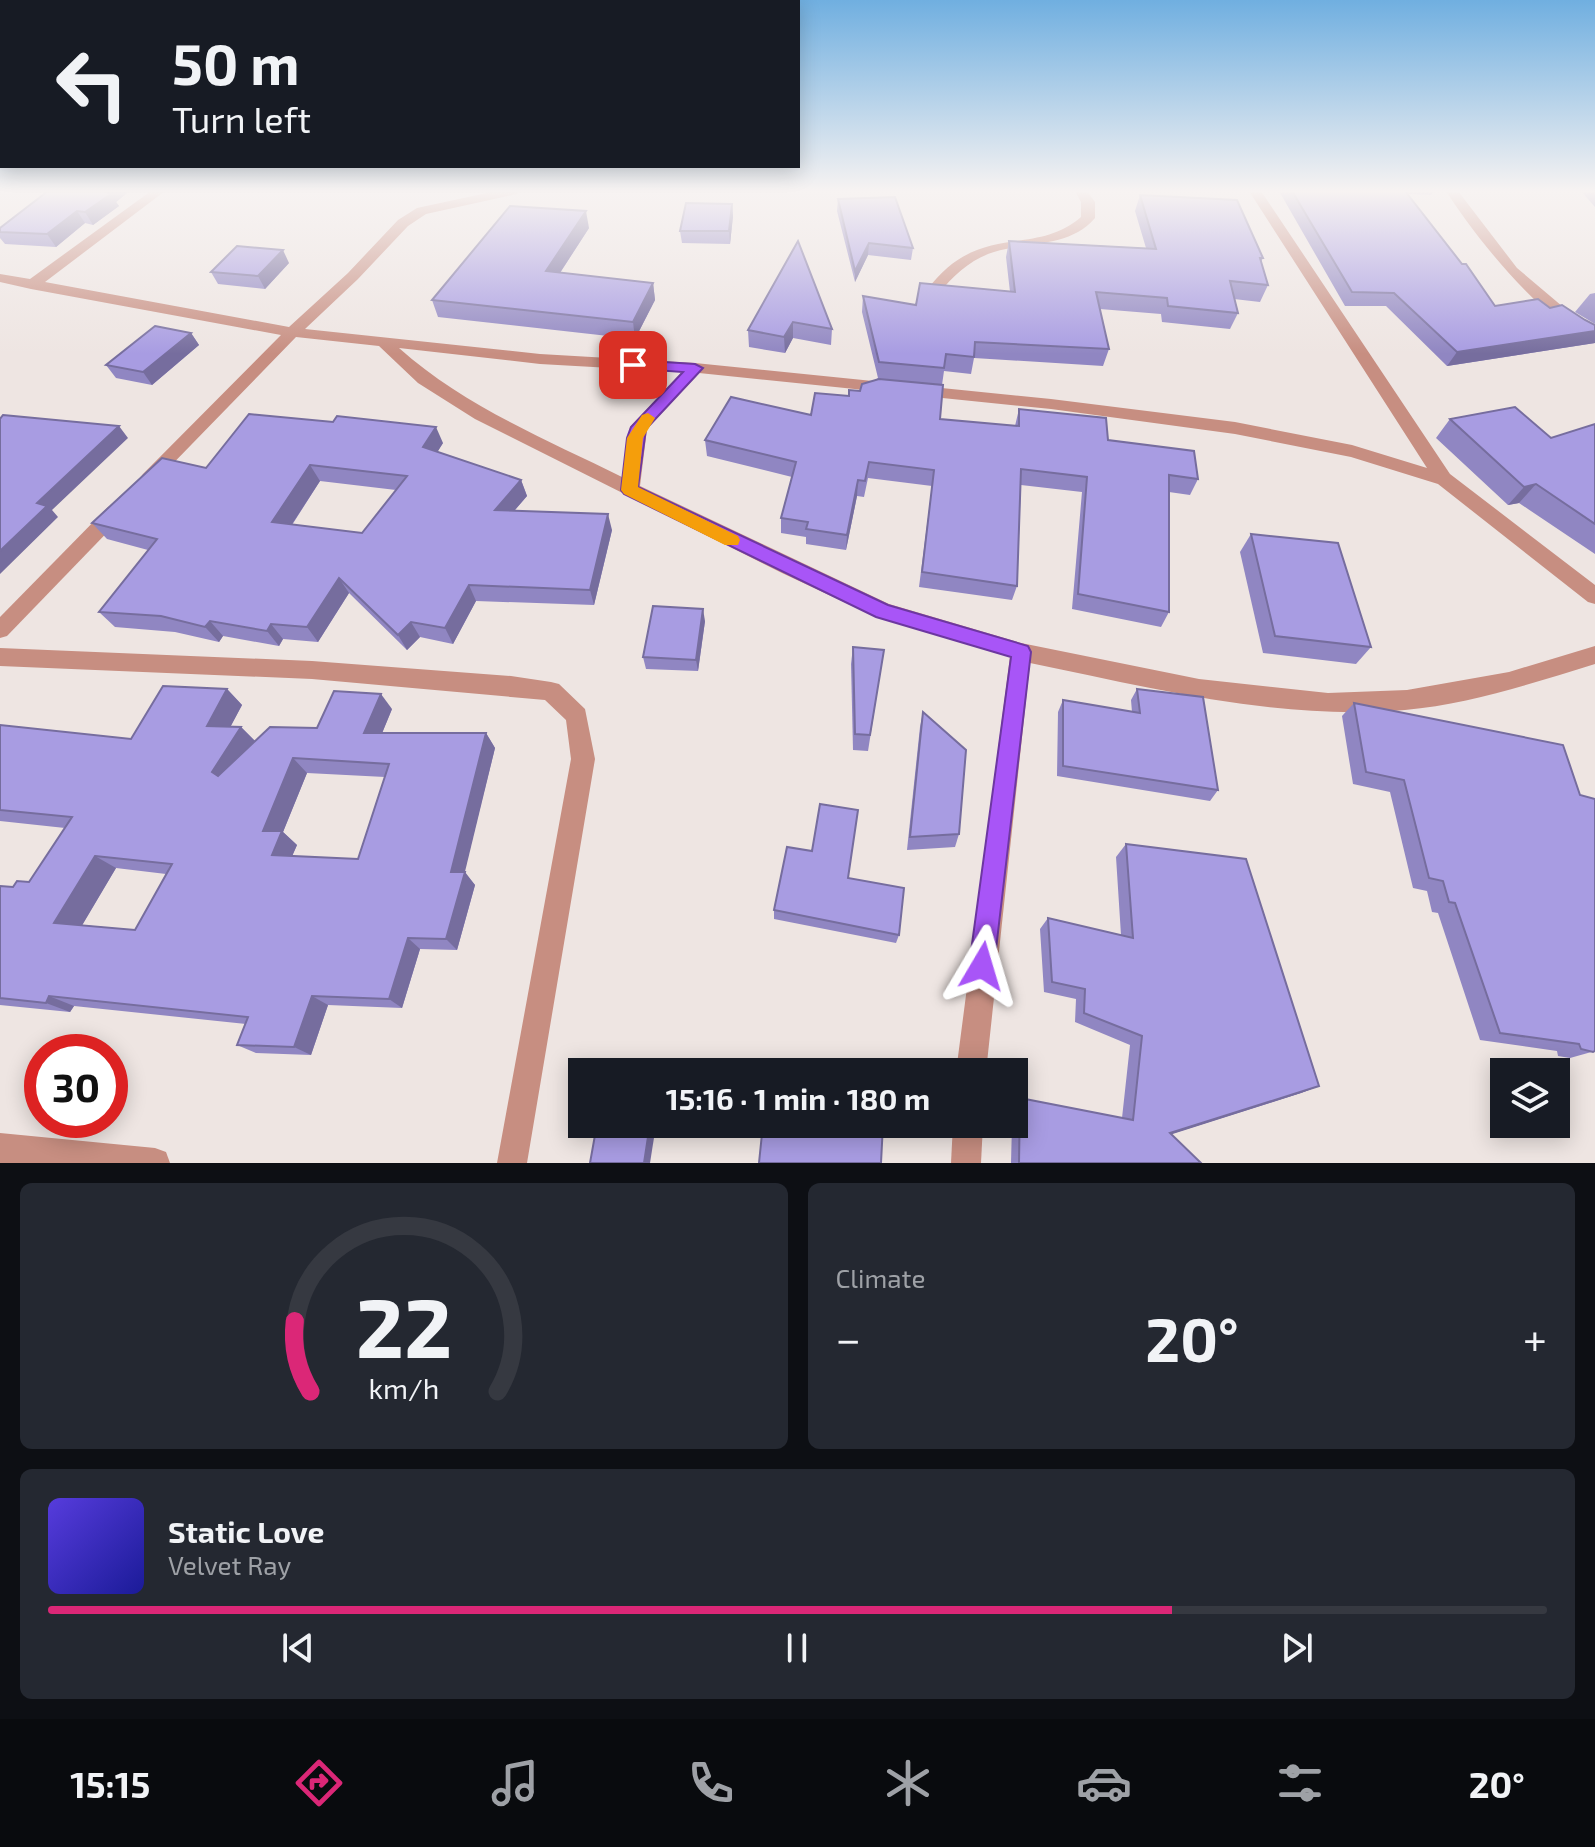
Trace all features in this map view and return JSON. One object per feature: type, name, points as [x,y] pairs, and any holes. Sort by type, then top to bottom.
[{"type":"street","points":[[31,285],[85,245]]},
{"type":"street","points":[[0,630],[292,332],[382,245]]},
{"type":"street","points":[[934,290],[962,261],[988,249],[1007,245]]},
{"type":"street","points":[[1291,245],[1444,479],[1595,596]]},
{"type":"street","points":[[1493,245],[1512,271],[1564,315],[1595,335]]},
{"type":"street","points":[[0,278],[292,332],[385,344],[540,359],[695,368],[1051,404],[1235,428],[1352,451],[1444,479]]},
{"type":"street","points":[[385,344],[424,379],[481,415],[630,490],[883,611],[1021,652],[1199,688],[1328,703],[1407,700],[1509,681],[1595,655]]},
{"type":"street","points":[[630,490],[635,438],[639,427],[695,368]]},
{"type":"street","points":[[972,1058],[1021,652]]},
{"type":"street","points":[[0,657],[312,670],[511,685],[551,691],[577,716],[583,759],[512,1163]]},
{"type":"street","points":[[966,1163],[967,1138]]},
{"type":"street","points":[[0,1148],[155,1163]]},
{"type":"building","points":[[477,245],[563,245],[546,271],[653,283],[633,322],[432,300]]},
{"type":"building","points":[[796,245],[800,245],[832,329],[793,322],[784,337],[748,330]]},
{"type":"building","points":[[849,245],[868,245],[855,271]]},
{"type":"building","points":[[1010,245],[1156,249],[1155,245],[1257,245],[1268,285],[1230,281],[1238,313],[1168,306],[1167,298],[1096,292],[1109,349],[975,342],[974,357],[946,354],[944,368],[879,362],[863,296],[916,305],[920,283],[1015,292]]},
{"type":"building","points":[[1324,245],[1447,245],[1462,264],[1466,264],[1495,306],[1538,299],[1550,308],[1562,305],[1595,325],[1595,331],[1457,352],[1394,293],[1352,292]]},
{"type":"building","points":[[237,246],[283,250],[258,276],[211,272]]},
{"type":"building","points":[[155,326],[191,333],[143,372],[106,365]]},
{"type":"building","points":[[879,379],[943,385],[940,419],[1019,426],[1019,409],[1106,418],[1108,440],[1194,451],[1198,479],[1169,475],[1169,612],[1078,594],[1087,477],[1021,469],[1017,586],[922,572],[934,470],[869,462],[865,481],[858,480],[847,535],[806,529],[808,522],[781,518],[796,462],[705,440],[731,397],[811,415],[815,393],[849,396],[849,390],[860,391],[862,384]]},
{"type":"building","points":[[1515,407],[1551,438],[1595,424],[1595,524],[1536,484],[1524,487],[1450,419]]},
{"type":"building","points":[[249,414],[333,422],[337,416],[436,427],[423,447],[521,480],[495,510],[608,514],[590,590],[469,585],[445,628],[411,622],[398,635],[339,578],[307,627],[271,624],[267,631],[210,621],[205,627],[161,616],[99,612],[157,539],[92,523],[162,458],[206,468]],"holes":[[[310,465],[407,476],[362,533],[272,522]]]},
{"type":"building","points":[[3,415],[119,426],[37,503],[47,506],[0,551],[0,419]]},
{"type":"building","points":[[1251,534],[1338,543],[1371,647],[1275,636]]},
{"type":"building","points":[[653,606],[703,609],[696,660],[643,657]]},
{"type":"building","points":[[853,647],[884,650],[870,735],[855,734]]},
{"type":"building","points":[[163,686],[227,689],[207,726],[241,727],[212,772],[218,776],[270,727],[317,728],[334,691],[381,694],[364,733],[486,733],[451,872],[465,872],[446,939],[408,938],[389,999],[312,996],[294,1047],[237,1045],[248,1017],[49,996],[46,1003],[0,998],[0,886],[13,887],[17,881],[29,882],[72,817],[0,810],[0,725],[131,739]],"holes":[[[293,758],[389,764],[358,859],[272,855],[282,831],[263,831]],[[95,856],[172,864],[135,930],[54,923]]]},
{"type":"building","points":[[1137,689],[1203,697],[1218,790],[1063,766],[1063,700],[1140,713]]},
{"type":"building","points":[[1354,703],[1563,745],[1580,795],[1595,799],[1595,1051],[1581,1049],[1579,1044],[1500,1033],[1455,903],[1449,902],[1443,881],[1429,878],[1404,780],[1366,772]]},
{"type":"building","points":[[923,712],[966,750],[959,834],[910,837]]},
{"type":"building","points":[[820,804],[858,810],[848,878],[904,888],[899,935],[774,910],[787,847],[812,851]]},
{"type":"building","points":[[1126,844],[1246,859],[1319,1086],[1170,1133],[1201,1163],[1019,1163],[1019,1138],[1028,1138],[1028,1100],[1133,1120],[1142,1036],[1084,1013],[1085,989],[1052,982],[1048,918],[1133,938]]},
{"type":"building","points":[[594,1138],[648,1138],[644,1163],[590,1163]]},
{"type":"building","points":[[762,1138],[882,1138],[881,1163],[759,1163]]},
{"type":"slow traffic","points":[[648,418],[639,427],[635,438],[630,490],[732,540]]},
{"type":"route","points":[[633,365],[695,368],[639,427],[635,438],[630,490],[883,611],[1021,652],[982,966]]}]
